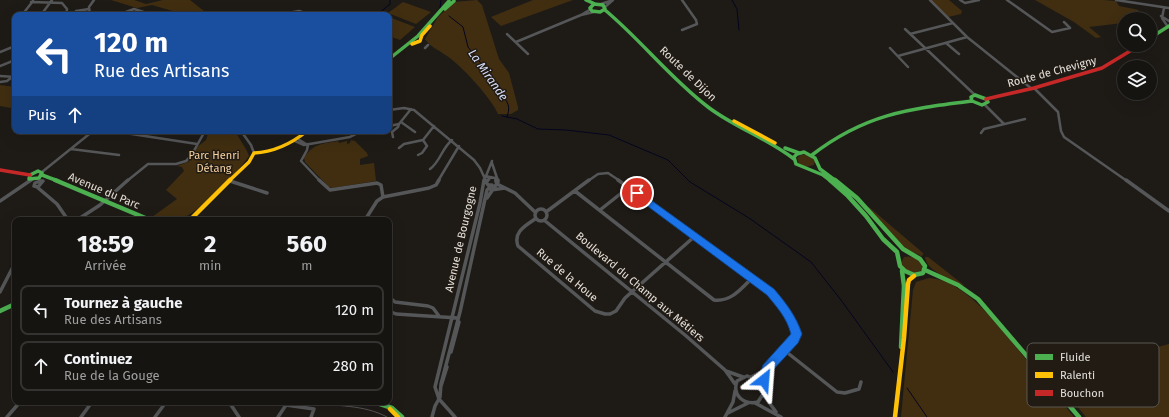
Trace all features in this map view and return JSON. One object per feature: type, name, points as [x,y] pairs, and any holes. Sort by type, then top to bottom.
[{"type":"main road","points":[[440,13],[448,0],[456,1]]},
{"type":"main road","points":[[585,0],[596,4],[601,4],[604,10]]},
{"type":"main road","points":[[585,0],[592,9],[604,10]]},
{"type":"main road","points":[[392,57],[405,50],[413,42],[420,40],[427,32],[435,18],[456,1]]},
{"type":"main road","points":[[592,9],[596,4]]},
{"type":"main road","name":"Route de Dijon","points":[[604,10],[633,31],[691,91],[721,116],[785,151],[794,159]]},
{"type":"main road","points":[[1157,33],[1168,26]]},
{"type":"main road","name":"Route de Chevigny","points":[[986,99],[1033,88],[1102,68],[1128,52]]},
{"type":"main road","points":[[691,91],[737,122],[791,152],[812,155],[823,171],[857,198],[898,244],[911,255]]},
{"type":"main road","points":[[812,155],[834,138],[864,122],[897,113],[972,101],[979,105],[985,105],[988,102],[980,95],[971,97],[972,101]]},
{"type":"main road","points":[[298,140],[305,134]]},
{"type":"main road","points":[[194,216],[230,181],[253,154],[271,152],[298,140],[307,134]]},
{"type":"main road","points":[[800,153],[795,155],[794,159],[798,166],[810,169],[827,178],[851,197],[871,220],[884,240],[896,251],[899,258],[898,264],[904,277],[900,337],[901,354]]},
{"type":"main road","points":[[810,169],[817,164]]},
{"type":"main road","points":[[0,170],[30,175],[36,171],[41,175],[32,180],[28,178],[30,175]]},
{"type":"main road","name":"Avenue du Parc","points":[[41,175],[143,217]]},
{"type":"main road","points":[[899,258],[904,255],[917,257],[923,262],[925,270]]},
{"type":"main road","points":[[901,269],[914,276]]},
{"type":"main road","points":[[895,417],[904,338],[908,284],[909,280],[914,276],[922,274],[925,270]]},
{"type":"main road","points":[[925,270],[958,284],[978,299],[1027,356]]},
{"type":"main road","points":[[0,311],[12,305]]},
{"type":"main road","points":[[385,405],[398,417]]},
{"type":"main road","points":[[385,405],[392,408],[402,417]]},
{"type":"main road","points":[[1070,407],[1079,417]]},
{"type":"street","points":[[90,12],[89,9],[94,0]]},
{"type":"street","points":[[601,4],[613,0]]},
{"type":"street","points":[[604,10],[613,0]]},
{"type":"street","points":[[682,0],[696,20],[697,24],[682,30]]},
{"type":"street","points":[[930,0],[967,37],[1033,88],[1058,112],[1060,116],[1060,132],[1064,137],[1169,211]]},
{"type":"street","points":[[960,0],[965,3],[979,0]]},
{"type":"street","points":[[1007,0],[1052,32],[1070,28],[1064,22]]},
{"type":"street","points":[[1116,0],[1169,8]]},
{"type":"street","points":[[24,12],[32,1],[51,1],[64,4],[67,9],[66,12]]},
{"type":"street","points":[[43,12],[51,1]]},
{"type":"street","points":[[1164,8],[1161,21],[1168,26]]},
{"type":"street","points":[[76,11],[89,9]]},
{"type":"street","points":[[126,12],[133,9],[143,12]]},
{"type":"street","points":[[516,42],[592,9]]},
{"type":"street","points":[[1161,16],[1169,22]]},
{"type":"street","points":[[910,34],[953,23]]},
{"type":"street","points":[[905,29],[975,95]]},
{"type":"street","points":[[507,34],[528,54]]},
{"type":"street","points":[[898,56],[967,37]]},
{"type":"street","points":[[946,43],[959,54]]},
{"type":"street","points":[[0,52],[12,47]]},
{"type":"street","points":[[890,48],[908,67]]},
{"type":"street","points":[[0,66],[12,61]]},
{"type":"street","points":[[0,76],[12,77]]},
{"type":"street","points":[[0,82],[6,82],[12,78]]},
{"type":"street","points":[[985,105],[1004,124]]},
{"type":"street","points":[[392,109],[400,108],[416,111],[474,160],[488,185],[495,184],[515,193],[535,212]]},
{"type":"street","points":[[393,137],[392,132],[398,127],[410,109]]},
{"type":"street","points":[[981,133],[984,129],[1025,119]]},
{"type":"street","points":[[392,125],[400,123],[415,132]]},
{"type":"street","points":[[399,148],[404,144],[423,140],[434,126]]},
{"type":"street","points":[[41,175],[89,134]]},
{"type":"street","points":[[145,134],[197,144]]},
{"type":"street","points":[[81,217],[105,201],[148,164],[154,162],[178,164],[188,160],[193,155],[197,144],[202,140],[204,134]]},
{"type":"street","points":[[243,134],[251,145],[253,154]]},
{"type":"street","points":[[298,140],[302,145],[350,137],[356,134]]},
{"type":"street","points":[[418,155],[422,153],[428,145],[423,140]]},
{"type":"street","points":[[430,169],[434,166],[447,144],[452,140]]},
{"type":"street","points":[[308,144],[307,150],[301,161],[326,188],[334,190],[377,182],[381,185],[383,197]]},
{"type":"street","points":[[367,217],[377,201],[383,197],[434,186],[438,183],[459,146]]},
{"type":"street","points":[[71,149],[119,155]]},
{"type":"street","name":"Avenue de Bourgogne","points":[[438,388],[443,383],[454,342],[487,197],[498,181],[494,173],[492,161],[486,179],[438,388],[440,400]]},
{"type":"street","points":[[546,212],[598,174],[608,173],[774,295],[793,322],[796,334],[794,339],[767,369],[751,377],[743,377],[737,381],[728,413],[725,417]]},
{"type":"street","points":[[486,179],[496,179],[495,184]]},
{"type":"street","points":[[0,202],[32,180]]},
{"type":"street","points":[[230,181],[267,193]]},
{"type":"street","name":"Avenue de Bourgogne","points":[[454,318],[487,190],[495,184]]},
{"type":"street","points":[[37,187],[57,204],[66,217]]},
{"type":"street","points":[[600,210],[629,187]]},
{"type":"street","points":[[491,190],[506,188]]},
{"type":"street","points":[[575,191],[714,300],[722,302],[729,300],[752,278]]},
{"type":"street","points":[[535,212],[542,210],[546,212]]},
{"type":"street","points":[[535,212],[535,219],[539,221],[544,220],[547,217],[546,212]]},
{"type":"street","name":"Rue de la Houe","points":[[535,219],[517,235],[515,242],[595,310],[601,314],[610,314],[616,311],[625,298],[633,292]]},
{"type":"street","name":"Boulevard du Champ aux Métiers","points":[[544,220],[633,292],[725,370],[735,384]]},
{"type":"street","points":[[633,292],[695,236]]},
{"type":"street","points":[[0,292],[1,287],[6,282],[12,269]]},
{"type":"street","points":[[392,300],[400,303],[428,306],[440,317]]},
{"type":"street","points":[[392,312],[396,314],[454,318]]},
{"type":"street","points":[[784,350],[827,384],[843,394],[859,389],[861,382]]},
{"type":"street","points":[[728,413],[748,403],[754,403],[761,400],[763,394],[763,383],[767,369]]},
{"type":"street","name":"Boulevard du Champ aux Métiers","points":[[725,370],[743,377]]},
{"type":"street","points":[[751,377],[758,381],[763,388]]},
{"type":"street","points":[[735,391],[738,397],[748,403]]},
{"type":"street","points":[[763,394],[781,417]]},
{"type":"street","points":[[432,417],[435,406],[440,400],[455,417]]},
{"type":"street","points":[[754,403],[777,413]]},
{"type":"street","points":[[7,417],[17,405]]},
{"type":"street","points":[[81,417],[90,405]]},
{"type":"street","points":[[155,417],[164,405]]},
{"type":"street","points":[[231,405],[239,417]]},
{"type":"street","points":[[278,417],[286,405]]},
{"type":"street","points":[[292,405],[314,409],[312,417]]},
{"type":"green space","points":[[111,0],[134,0],[146,4],[163,0],[190,0],[205,12],[176,12],[152,5],[137,8]]},
{"type":"green space","points":[[477,0],[482,5],[499,59],[509,73],[518,107],[518,110],[511,114],[498,114],[483,91],[468,74],[453,60],[432,46],[425,39],[438,17],[454,2]]},
{"type":"green space","points":[[533,0],[573,0],[501,26],[491,17]]},
{"type":"green space","points":[[931,0],[949,0],[962,11],[961,14],[948,17]]},
{"type":"green space","points":[[1035,0],[1116,1],[1119,6],[1139,10],[1137,12],[1117,12],[1117,24],[1089,27],[1101,37],[1096,38],[1074,22]]},
{"type":"green space","points":[[403,2],[431,12],[416,24],[392,15],[392,12],[389,12]]},
{"type":"green space","points":[[392,18],[415,27],[400,40],[392,37]]},
{"type":"green space","points":[[0,85],[12,87],[12,107],[0,106]]},
{"type":"green space","name":"Parc Henri Détang","points":[[208,134],[237,134],[249,156],[219,190],[191,213],[185,217],[152,217],[177,199],[166,190],[184,171],[182,167],[177,166],[188,162],[193,157],[196,148],[206,140]]},
{"type":"green space","points":[[351,140],[355,141],[367,153],[368,156],[360,159],[360,165],[374,163],[376,181],[332,188],[328,186],[305,162],[304,157],[308,152],[319,145],[338,141],[339,143],[347,141],[347,144],[350,143]]},
{"type":"green space","points":[[801,155],[811,157],[815,161],[814,165],[806,167],[799,164],[797,158]]},
{"type":"green space","points":[[869,207],[923,253],[923,255],[921,256],[904,248],[868,208]]},
{"type":"green space","points":[[904,257],[912,257],[918,260],[922,264],[922,270],[914,273],[904,269],[901,263]]},
{"type":"green space","points":[[925,257],[928,257],[965,286],[935,271],[930,267]]},
{"type":"green space","points":[[929,278],[943,281],[957,287],[970,297],[995,322],[1027,360],[1027,407],[1066,407],[1074,417],[901,417],[913,290],[916,282]]},
{"type":"green space","points":[[1169,344],[1169,417],[1086,417],[1078,407],[1159,407],[1159,347]]},
{"type":"waterway","points":[[381,12],[390,4],[390,0]]},
{"type":"waterway","name":"La Mirande","points":[[440,8],[441,0]]},
{"type":"waterway","points":[[732,0],[737,9],[739,30]]},
{"type":"waterway","name":"La Mirande","points":[[449,16],[463,27],[468,47],[502,90],[502,94],[509,108],[507,117]]},
{"type":"waterway","name":"La Mirande","points":[[502,116],[507,117]]},
{"type":"waterway","points":[[507,117],[517,119],[538,129],[566,130],[609,135],[668,160],[690,182],[749,218],[811,262],[841,300],[893,372]]},
{"type":"waterway","points":[[907,388],[927,417]]},
{"type":"tram line","points":[[330,405],[369,410],[387,417]]},
{"type":"traffic: fast","points":[[586,0],[595,4]]},
{"type":"traffic: fast","points":[[392,57],[418,36],[449,1]]},
{"type":"traffic: fast","points":[[445,9],[454,1]]},
{"type":"traffic: fast","points":[[594,4],[603,5],[605,9],[600,12],[592,11],[590,8],[594,4]]},
{"type":"traffic: fast","points":[[605,10],[631,33],[694,96],[729,121],[774,145],[794,159]]},
{"type":"traffic: fast","points":[[1157,34],[1169,26]]},
{"type":"traffic: fast","points":[[972,101],[971,97],[975,95],[986,99]]},
{"type":"traffic: fast","points":[[972,101],[982,105],[988,102],[986,99]]},
{"type":"traffic: fast","points":[[812,155],[830,141],[849,130],[888,115],[928,107],[972,101]]},
{"type":"traffic: fast","points":[[785,148],[799,153]]},
{"type":"traffic: fast","points":[[804,152],[815,158],[820,169],[857,198],[903,249],[920,259],[925,266],[923,273],[914,275],[905,271],[900,266],[897,252],[883,239],[866,216],[847,195],[823,175],[796,164],[794,157],[797,154],[804,152]]},
{"type":"traffic: fast","points":[[38,171],[42,173],[39,178],[35,180],[29,179],[30,175],[38,171]]},
{"type":"traffic: fast","points":[[42,175],[143,217]]},
{"type":"traffic: fast","points":[[925,270],[958,285],[978,299],[1027,356]]},
{"type":"traffic: fast","points":[[901,347],[904,286],[902,271]]},
{"type":"traffic: fast","points":[[0,311],[12,305]]},
{"type":"traffic: fast","points":[[383,405],[392,408],[402,417]]},
{"type":"traffic: fast","points":[[1070,407],[1079,417]]},
{"type":"traffic: slow","points":[[412,44],[420,41],[422,35],[430,26]]},
{"type":"traffic: slow","points":[[734,121],[775,143]]},
{"type":"traffic: slow","points":[[193,217],[249,162],[254,153],[262,153],[282,147],[303,134]]},
{"type":"traffic: slow","points":[[895,417],[904,338],[908,284],[909,280],[914,276]]},
{"type":"traffic: slow","points":[[390,409],[398,417]]},
{"type":"traffic: jam","points":[[986,99],[1034,88],[1102,68],[1128,52]]},
{"type":"traffic: jam","points":[[0,170],[30,175]]},
{"type":"route","points":[[637,193],[777,297],[797,330],[794,339],[767,369],[764,380]]}]
